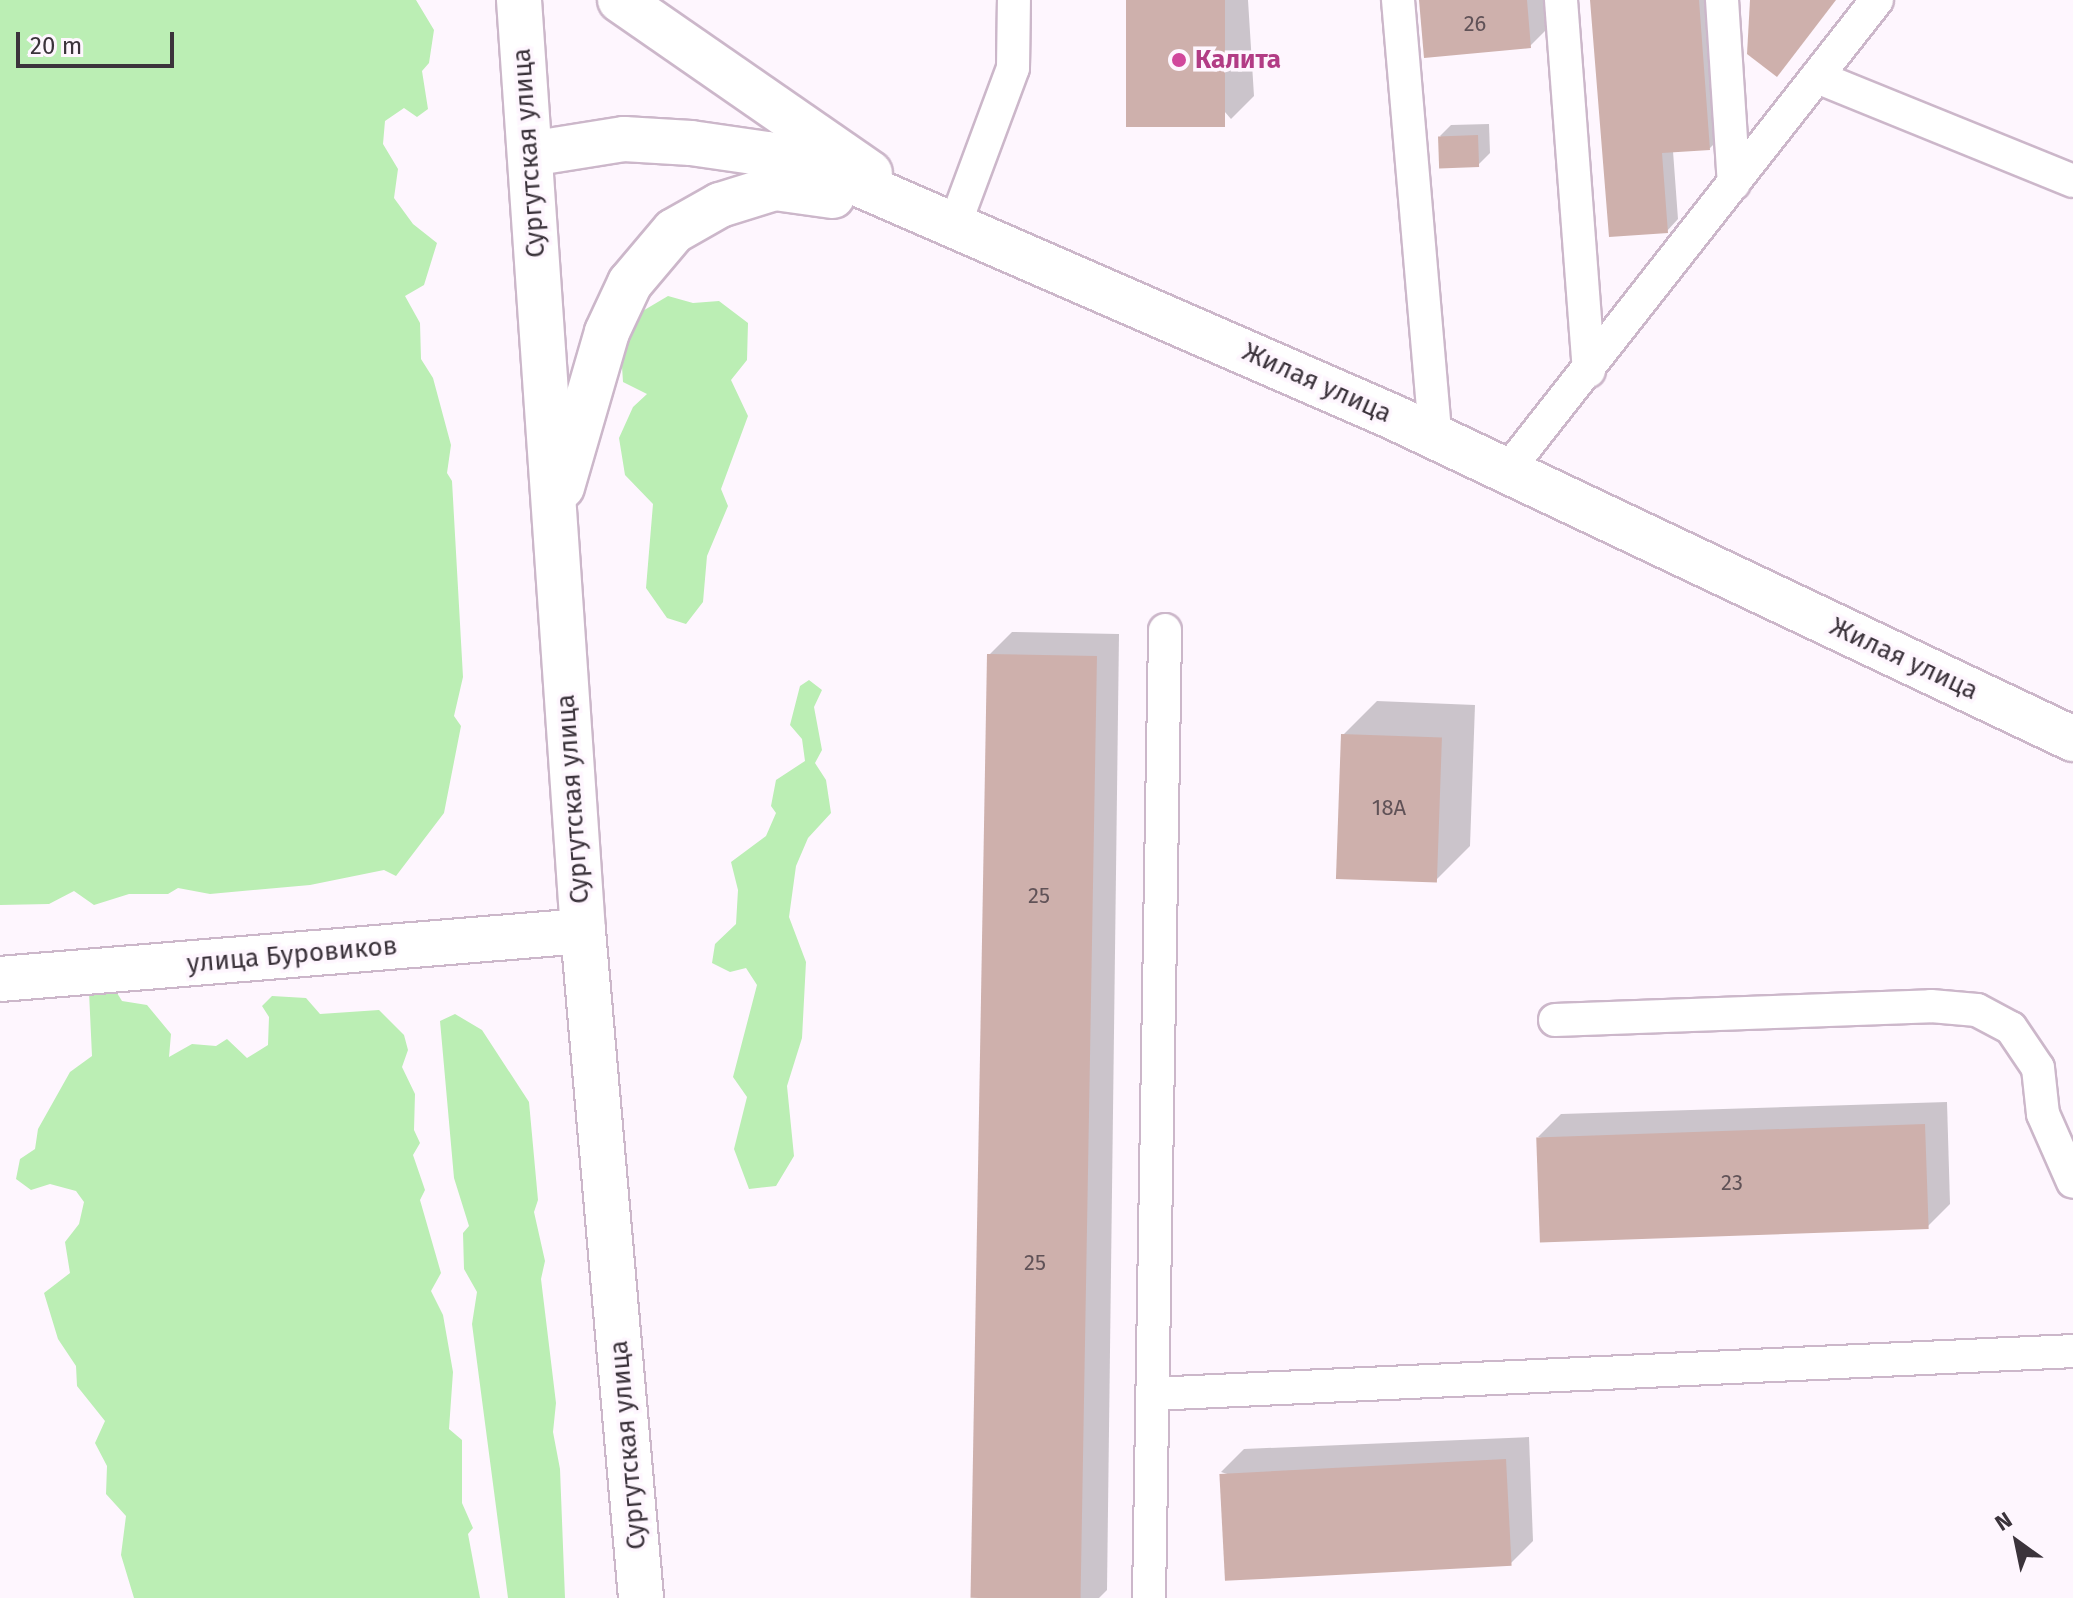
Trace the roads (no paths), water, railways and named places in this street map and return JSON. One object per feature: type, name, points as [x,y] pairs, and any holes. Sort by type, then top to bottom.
[{"type":"main road","name":"Сургутская улица","points":[[519,0],[552,519],[583,931],[641,1598]]},
{"type":"main road","points":[[620,0],[749,85],[936,216]]},
{"type":"main road","name":"Жилая улица","points":[[530,154],[624,139],[691,143],[767,154],[838,175],[1435,436],[2073,739]]},
{"type":"main road","points":[[552,519],[607,332],[630,283],[674,231],[720,205],[775,188],[936,216]]},
{"type":"main road","name":"улица Буровиков","points":[[0,979],[583,931]]},
{"type":"lane","points":[[936,216],[1013,68],[1014,0]]},
{"type":"lane","points":[[1398,0],[1435,436]]},
{"type":"lane","points":[[1561,0],[1589,371]]},
{"type":"lane","points":[[1722,0],[1734,184]]},
{"type":"lane","points":[[1507,471],[1589,371],[1877,0]]},
{"type":"lane","points":[[1817,77],[2073,181]]},
{"type":"lane","points":[[1149,1598],[1165,630]]},
{"type":"lane","points":[[1555,1020],[1931,1006],[1977,1010],[2011,1028],[2038,1068],[2043,1114],[2073,1182]]},
{"type":"lane","points":[[1152,1394],[2073,1351]]},
{"type":"place","name":"Калита","points":[[1179,60]]}]
